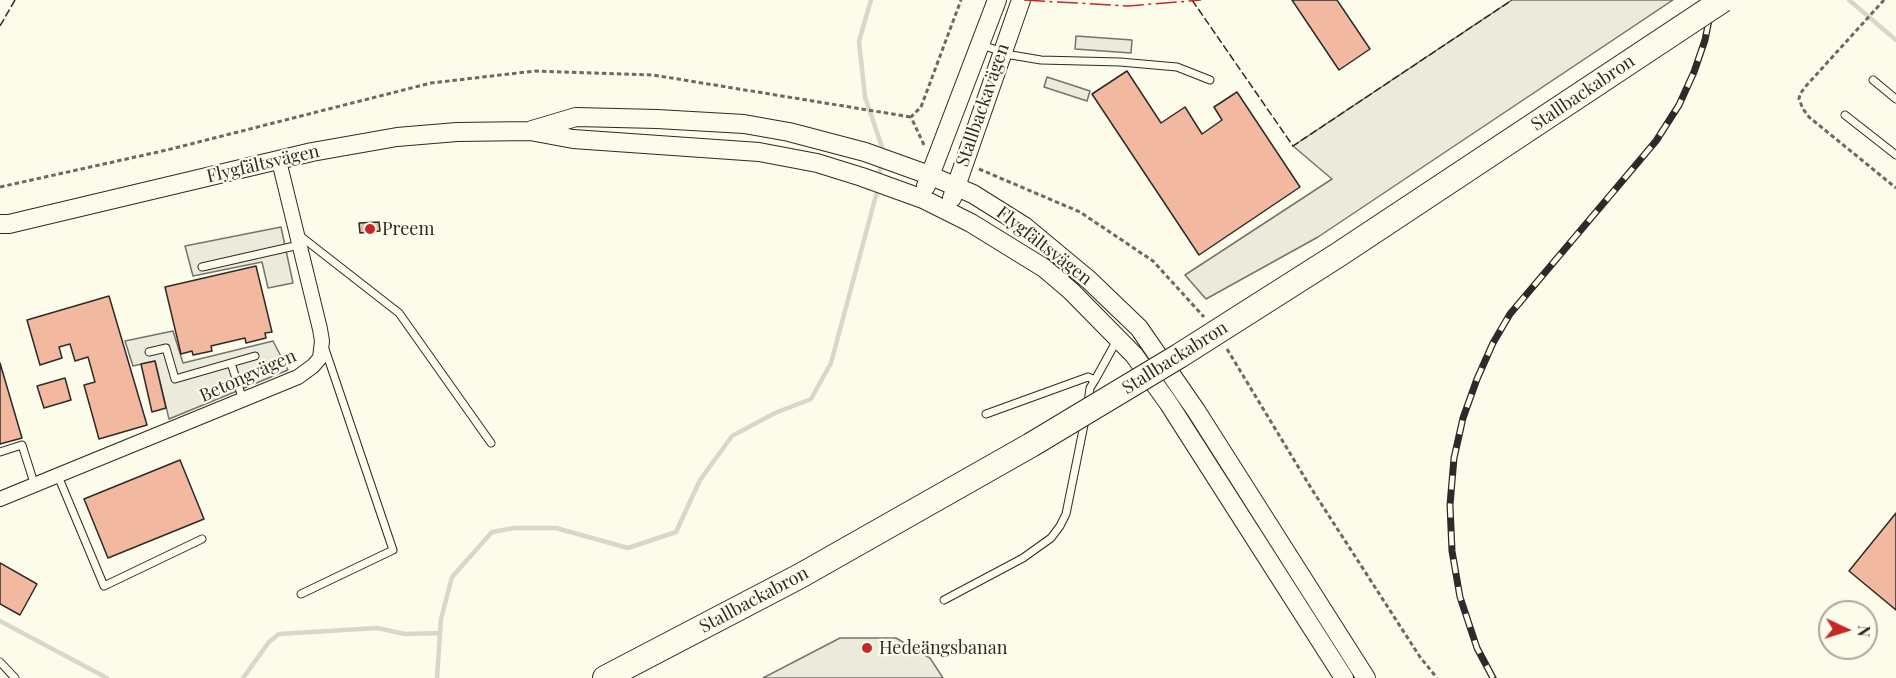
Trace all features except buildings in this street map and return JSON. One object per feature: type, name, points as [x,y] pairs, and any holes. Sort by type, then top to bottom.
[{"type":"highway","name":"Stallbackabron","points":[[605,678],[800,576],[1031,445],[1179,356],[1329,262],[1723,0]]},
{"type":"street","name":"Stallbackavägen","points":[[914,195],[929,175],[997,0]]},
{"type":"street","name":"Stallbackavägen","points":[[947,211],[1021,0]]},
{"type":"street","name":"Flygfältsvägen","points":[[530,131],[576,117],[657,118],[744,124],[865,152],[929,175],[956,186],[1024,225],[1053,248],[1139,328],[1197,412],[1366,678]]},
{"type":"street","name":"Flygfältsvägen","points":[[0,224],[9,224],[312,152],[397,137],[457,132],[530,131],[573,139],[759,152],[817,163],[862,177],[914,195],[947,211],[971,223],[1044,268],[1071,291],[1134,355],[1169,404],[1344,678]]},
{"type":"street","points":[[279,161],[322,341]]},
{"type":"street","name":"Betongvägen","points":[[0,499],[298,377],[320,358],[322,341]]},
{"type":"lane","points":[[979,44],[1001,52],[1041,60],[1120,62],[1177,67],[1210,80]]},
{"type":"lane","points":[[1873,80],[1896,99]]},
{"type":"lane","points":[[1845,115],[1896,155]]},
{"type":"lane","points":[[202,267],[298,239],[399,313],[491,443]]},
{"type":"lane","points":[[944,600],[1023,558],[1051,538],[1060,526],[1066,514],[1090,388],[1117,340]]},
{"type":"lane","points":[[301,594],[393,550],[322,341]]},
{"type":"lane","points":[[149,352],[166,348],[175,379],[255,356]]},
{"type":"lane","points":[[231,363],[243,400]]},
{"type":"lane","points":[[986,414],[1088,377],[1095,380]]},
{"type":"lane","points":[[0,452],[21,445],[35,486]]},
{"type":"lane","points":[[58,476],[104,586],[202,539]]},
{"type":"lane","points":[[0,662],[15,678]]},
{"type":"path","points":[[911,117],[921,107],[961,0]]},
{"type":"path","points":[[1856,29],[1884,0]]},
{"type":"path","points":[[0,187],[167,150],[431,83],[535,71],[653,75],[911,117]]},
{"type":"path","points":[[911,117],[922,145],[938,151]]},
{"type":"path","points":[[963,162],[1080,212],[1153,261],[1210,324]]},
{"type":"path","points":[[1222,341],[1324,508],[1420,657],[1437,678]]},
{"type":"shaded area","points":[[1512,0],[1673,0],[1318,237],[1206,299],[1185,275],[1332,179],[1293,146]]},
{"type":"shaded area","points":[[1076,36],[1132,40],[1131,53],[1075,49]]},
{"type":"shaded area","points":[[1047,77],[1090,91],[1087,101],[1044,87]]},
{"type":"shaded area","points":[[281,227],[293,283],[268,288],[262,262],[193,276],[185,246]]},
{"type":"shaded area","points":[[173,331],[183,363],[273,341],[288,370],[169,419],[155,361],[133,366],[125,341]]},
{"type":"shaded area","name":"Hedeängsbanan","points":[[840,638],[896,638],[930,658],[943,678],[763,678]]},
{"type":"waterway","points":[[871,0],[859,41],[865,97],[882,147],[881,153]]},
{"type":"waterway","points":[[1849,0],[1896,40]]},
{"type":"waterway","points":[[879,180],[881,162]]},
{"type":"waterway","points":[[437,678],[441,619],[452,577],[492,532],[514,528],[556,528],[628,548],[676,532],[700,480],[732,436],[775,413],[811,399],[831,363],[878,188]]},
{"type":"waterway","points":[[0,621],[107,678]]},
{"type":"waterway","points":[[243,678],[269,642],[279,634],[377,628],[405,634],[440,633]]},
{"type":"railway","points":[[1493,678],[1477,648],[1460,597],[1452,551],[1450,505],[1454,458],[1463,418],[1493,343],[1510,314],[1656,141],[1679,105],[1705,40],[1713,0]]},
{"type":"fence","points":[[0,26],[15,0]]},
{"type":"fence","points":[[1192,0],[1293,146],[1512,0]]},
{"type":"power","points":[[1024,0],[1128,6],[1201,0]]},
{"type":"place","name":"Preem","points":[[370,229]]},
{"type":"place","name":"Hedeängsbanan","points":[[867,648]]}]
